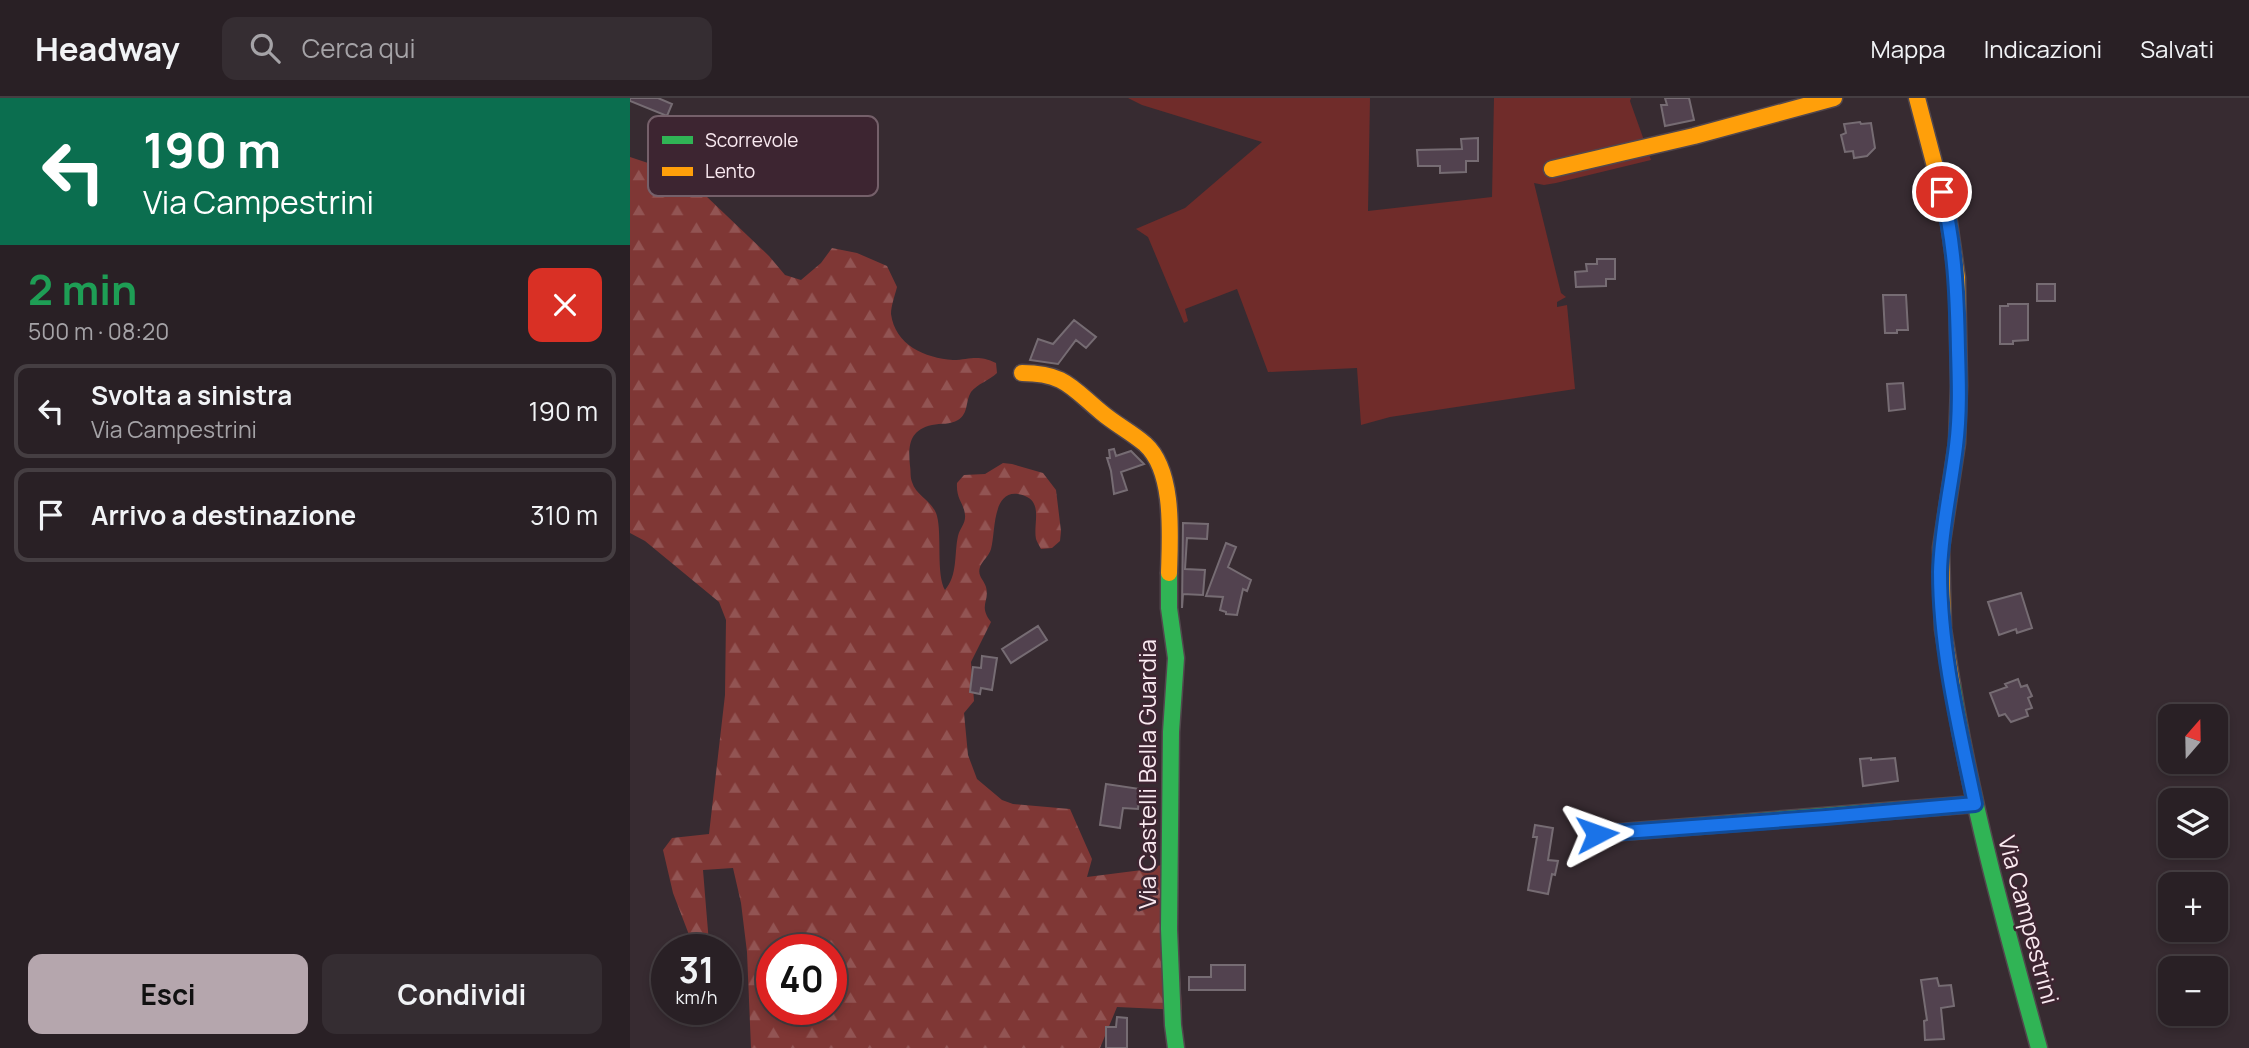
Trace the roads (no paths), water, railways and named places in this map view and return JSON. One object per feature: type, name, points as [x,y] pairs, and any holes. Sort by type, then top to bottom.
[{"type":"street","points":[[1552,169],[1651,148],[1834,98]]},
{"type":"street","name":"Via Campestrini","points":[[1917,98],[1948,216],[1957,278],[1957,443],[1941,548],[1943,629],[1975,804],[2039,1048]]},
{"type":"street","name":"Via Castelli Bella Guardia","points":[[1022,373],[1041,373],[1056,377],[1082,393],[1101,412],[1146,445],[1159,463],[1163,475],[1170,524],[1169,608],[1176,658],[1171,732],[1169,929],[1176,1048]]},
{"type":"street","points":[[1597,834],[1975,804]]}]
